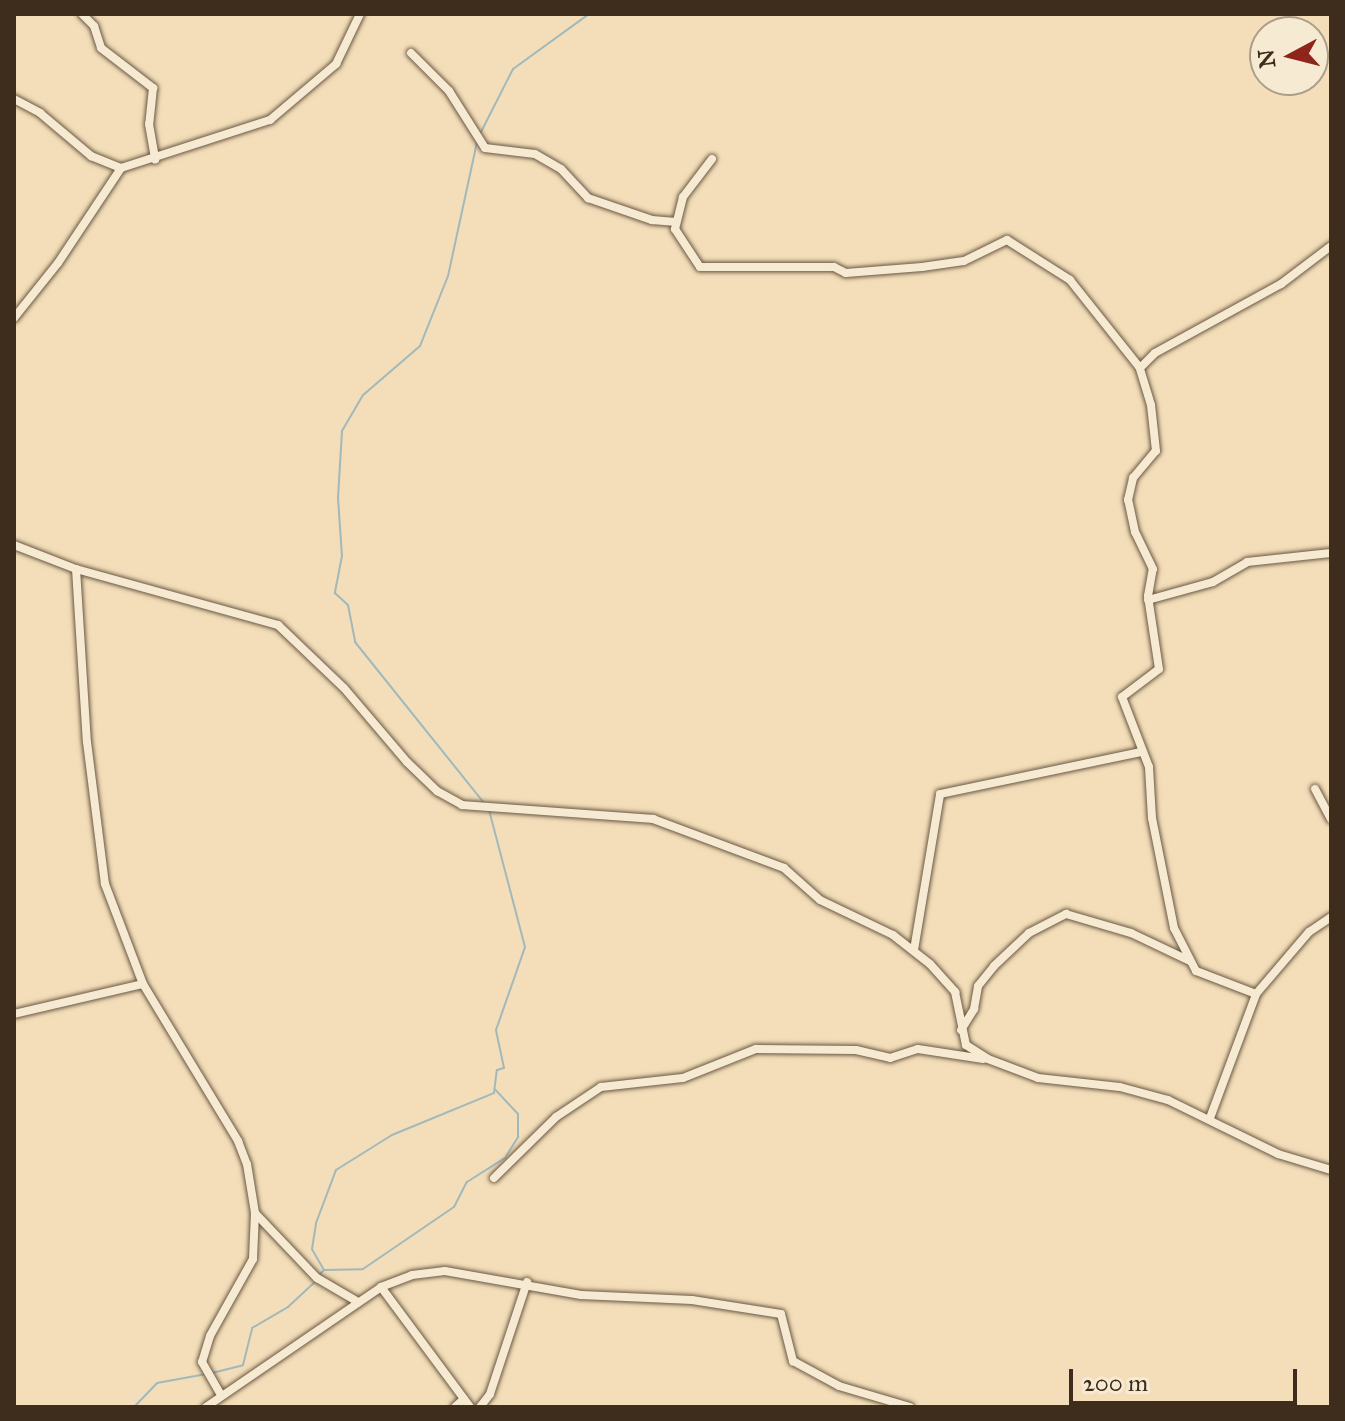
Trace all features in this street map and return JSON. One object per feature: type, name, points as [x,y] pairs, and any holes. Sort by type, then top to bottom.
[{"type":"street","points":[[82,14],[94,26],[101,48],[153,88],[149,124],[155,159]]},
{"type":"street","points":[[14,99],[40,113],[91,156],[121,168],[259,124],[291,107],[336,64],[360,14]]},
{"type":"street","points":[[411,53],[449,91],[485,148],[535,154],[561,169],[588,198],[652,220],[676,222]]},
{"type":"street","points":[[712,159],[683,197],[675,231],[704,268],[834,267],[846,273],[907,268],[964,261],[1007,240],[1070,280],[1140,368],[1156,451],[1133,478],[1128,500],[1135,532],[1153,569],[1148,600],[1159,669],[1122,697],[1149,767],[1152,818],[1167,903],[1190,961],[1203,975],[1243,985],[1256,994]]},
{"type":"street","points":[[14,318],[53,271],[121,168]]},
{"type":"street","points":[[1140,368],[1155,353],[1281,284],[1331,246]]},
{"type":"street","points":[[14,545],[76,569],[278,625],[344,688],[407,762],[437,791],[462,805],[674,824],[731,852],[784,868],[830,907],[878,927],[914,950],[952,987],[961,1031],[971,1050],[988,1059],[1038,1078],[1144,1094],[1210,1118],[1278,1154],[1331,1170]]},
{"type":"street","points":[[1148,600],[1213,582],[1247,562],[1331,553]]},
{"type":"street","points":[[76,569],[87,742],[105,884],[143,984],[243,1151],[255,1213],[253,1259],[203,1351],[205,1374],[221,1395]]},
{"type":"street","points":[[914,950],[940,794],[1141,752]]},
{"type":"street","points":[[1315,789],[1331,819]]},
{"type":"street","points":[[961,1031],[974,1009],[978,986],[994,966],[1029,933],[1066,914],[1131,933],[1190,961]]},
{"type":"street","points":[[1210,1118],[1256,994],[1309,932],[1331,917]]},
{"type":"street","points":[[14,1014],[143,984]]},
{"type":"street","points":[[494,1178],[556,1117],[601,1087],[683,1078],[748,1051],[856,1050],[890,1058],[918,1049],[988,1059]]},
{"type":"street","points":[[255,1213],[317,1278],[358,1302]]},
{"type":"street","points":[[206,1407],[381,1287],[412,1275],[445,1271],[527,1282],[581,1295],[704,1302],[781,1314],[793,1361],[839,1386],[910,1407]]},
{"type":"street","points":[[480,1407],[490,1394],[527,1282]]},
{"type":"street","points":[[381,1287],[467,1403],[455,1407]]},
{"type":"waterway","points":[[481,132],[513,69],[589,14]]},
{"type":"waterway","points":[[477,142],[448,276],[420,346],[363,395],[342,431],[338,498],[342,556],[335,593],[348,605],[355,642],[483,802]]},
{"type":"waterway","points":[[318,1276],[324,1270],[312,1249],[316,1223],[336,1170],[392,1135],[494,1093],[497,1070],[504,1068],[496,1030],[525,947],[489,810]]},
{"type":"waterway","points":[[324,1270],[363,1269],[454,1207],[467,1182],[505,1158],[518,1137],[518,1114],[496,1090]]},
{"type":"waterway","points":[[212,1373],[243,1365],[252,1328],[288,1307],[315,1282]]},
{"type":"waterway","points":[[134,1407],[157,1383],[206,1374]]}]
